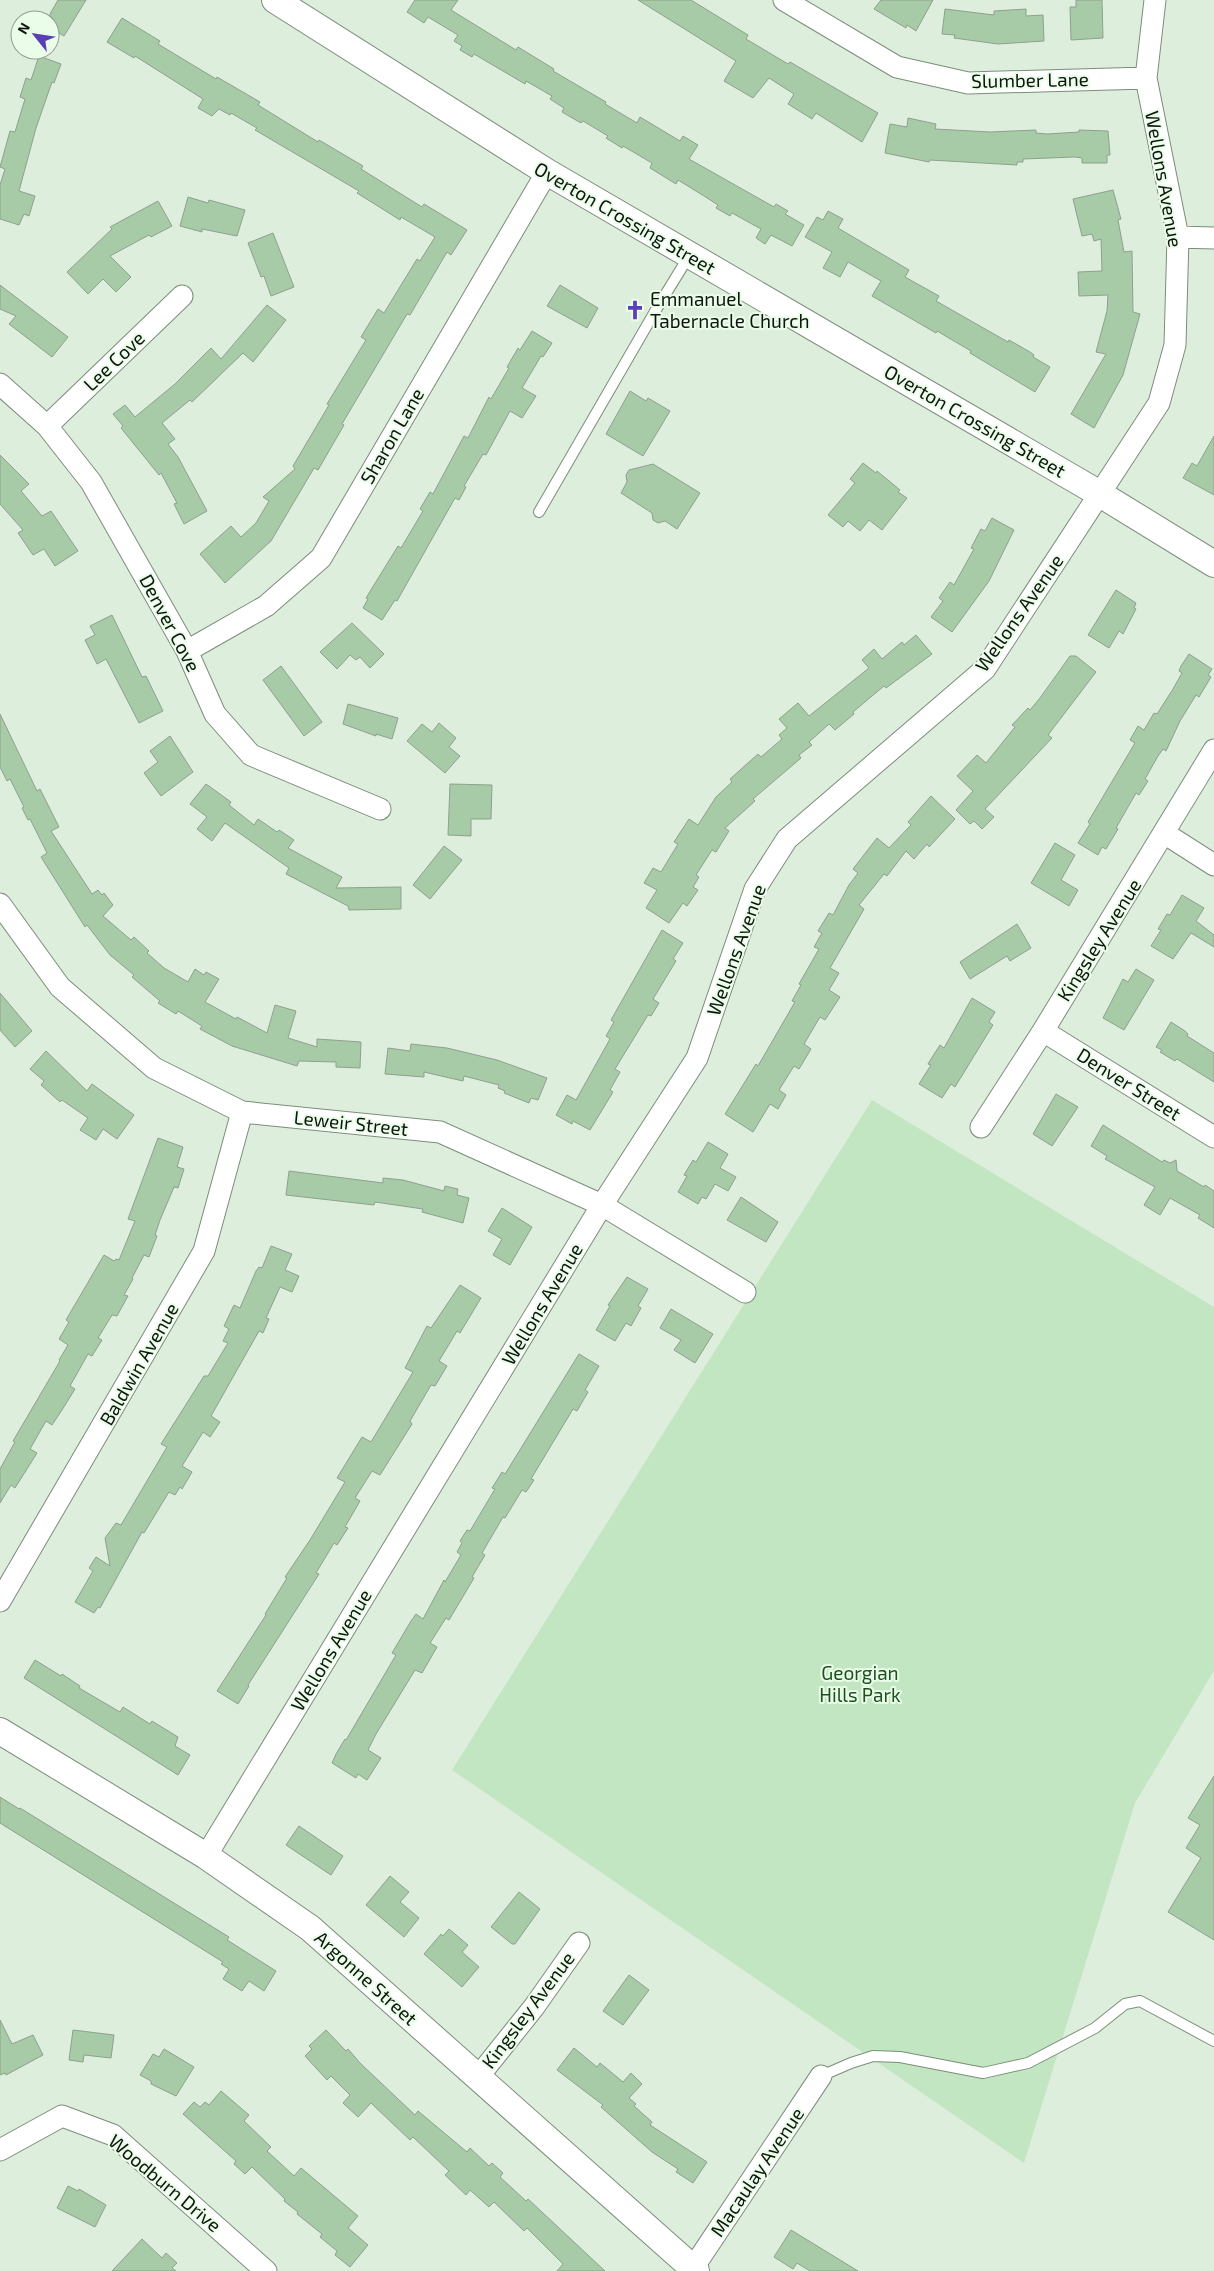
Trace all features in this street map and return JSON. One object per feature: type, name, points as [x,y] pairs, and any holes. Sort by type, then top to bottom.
[{"type":"street","name":"Overton Crossing Street","points":[[275,0],[547,172],[1100,494],[1214,564]]},
{"type":"street","name":"Slumber Lane","points":[[784,0],[896,67],[968,83],[1146,78]]},
{"type":"street","name":"Wellons Avenue","points":[[206,1856],[602,1206],[697,1058],[755,889],[787,839],[985,669],[1159,403],[1175,345],[1178,237],[1146,78],[1154,0]]},
{"type":"street","name":"Sharon Lane","points":[[187,651],[266,606],[321,558],[547,172]]},
{"type":"street","points":[[1178,237],[1214,238]]},
{"type":"street","name":"Lee Cove","points":[[47,426],[182,296]]},
{"type":"street","name":"Denver Cove","points":[[0,384],[47,426],[91,482],[187,651],[214,714],[251,755],[380,809]]},
{"type":"street","name":"Kingsley Avenue","points":[[981,1127],[1043,1031],[1214,750]]},
{"type":"street","points":[[1164,833],[1214,865]]},
{"type":"street","name":"Leweir Street","points":[[0,904],[60,987],[154,1068],[242,1112],[440,1132],[602,1206],[745,1292]]},
{"type":"street","name":"Denver Street","points":[[1043,1031],[1214,1137]]},
{"type":"street","name":"Baldwin Avenue","points":[[0,1601],[204,1251],[242,1112]]},
{"type":"street","name":"Argonne Street","points":[[0,1731],[206,1856],[310,1928],[695,2270]]},
{"type":"street","name":"Kingsley Avenue","points":[[478,2077],[544,1995],[579,1943]]},
{"type":"street","name":"Macaulay Avenue","points":[[695,2270],[821,2076]]},
{"type":"street","name":"Woodburn Drive","points":[[0,2150],[62,2116],[113,2134],[266,2271]]},
{"type":"lane","points":[[539,512],[657,308],[690,255]]},
{"type":"lane","points":[[821,2076],[851,2062],[873,2056],[900,2056],[983,2073],[1028,2064],[1095,2028],[1125,2004],[1140,2001],[1214,2041]]},
{"type":"green space","name":"Georgian Hills Park","points":[[872,1100],[1214,1307],[1214,1671],[1135,1803],[1024,2163],[452,1770]]},
{"type":"building","points":[[58,0],[86,0],[64,36],[60,34],[60,10],[52,10]]},
{"type":"building","points":[[415,0],[458,0],[451,10],[516,50],[518,47],[554,69],[553,71],[606,102],[605,104],[637,123],[640,117],[680,141],[683,136],[698,145],[689,159],[774,207],[776,204],[788,211],[785,214],[804,225],[792,246],[771,235],[765,244],[756,238],[761,229],[732,213],[730,216],[716,208],[718,205],[678,180],[676,184],[650,168],[652,163],[623,146],[622,148],[606,138],[608,136],[583,121],[581,123],[562,112],[564,108],[550,99],[552,96],[526,81],[525,84],[474,54],[472,57],[460,50],[462,46],[454,41],[458,35],[428,17],[424,23],[407,12]]},
{"type":"building","points":[[638,0],[691,0],[748,35],[746,39],[878,113],[862,142],[816,113],[812,119],[788,104],[794,94],[769,78],[753,98],[724,81],[736,61]]},
{"type":"building","points":[[881,0],[933,0],[916,31],[907,25],[906,28],[874,9]]},
{"type":"building","points":[[1076,0],[1102,0],[1103,38],[1071,40],[1070,7],[1076,7]]},
{"type":"building","points":[[945,9],[994,15],[994,11],[1026,9],[1026,16],[1043,15],[1044,41],[998,44],[954,38],[955,35],[942,34]]},
{"type":"building","points":[[122,18],[160,41],[158,44],[216,79],[217,77],[260,102],[258,105],[318,142],[319,140],[363,166],[361,169],[422,207],[424,204],[467,230],[451,255],[447,252],[410,315],[407,314],[342,424],[344,425],[318,470],[314,468],[271,541],[225,583],[200,554],[231,526],[241,537],[256,523],[269,501],[263,497],[295,469],[293,466],[329,405],[327,404],[366,340],[361,337],[378,309],[384,313],[417,259],[420,261],[435,237],[401,217],[400,220],[357,193],[359,191],[255,130],[257,128],[231,113],[230,115],[219,109],[212,116],[198,108],[203,99],[135,56],[134,58],[107,42]]},
{"type":"building","points":[[38,60],[50,60],[61,64],[54,83],[52,82],[36,128],[19,191],[35,196],[29,216],[24,214],[19,225],[0,219],[0,185],[5,169],[0,167],[10,131],[15,132],[25,99],[20,97],[26,78],[31,80]]},
{"type":"building","points":[[908,118],[936,124],[935,129],[990,132],[1036,130],[1036,133],[1047,134],[1079,132],[1079,130],[1108,131],[1110,155],[1107,155],[1107,163],[1082,163],[1082,158],[1075,157],[1023,159],[1023,162],[1017,162],[1017,165],[930,160],[929,162],[885,153],[890,124],[907,127]]},
{"type":"building","points":[[1113,190],[1121,219],[1118,220],[1124,252],[1132,251],[1133,312],[1140,314],[1123,375],[1094,428],[1071,414],[1106,354],[1096,352],[1107,311],[1108,295],[1079,296],[1078,272],[1102,271],[1101,239],[1094,241],[1092,234],[1082,236],[1073,199]]},
{"type":"building","points":[[188,197],[208,203],[209,200],[245,210],[237,236],[202,229],[202,232],[180,226]]},
{"type":"building","points":[[158,201],[172,226],[151,237],[149,235],[110,256],[131,277],[116,292],[103,279],[88,294],[67,272],[112,229],[110,227]]},
{"type":"building","points":[[828,211],[843,219],[838,228],[909,270],[905,277],[939,296],[936,301],[1008,342],[1009,340],[1030,352],[1034,355],[1033,357],[1050,367],[1035,392],[970,353],[971,351],[872,296],[881,281],[848,262],[840,277],[823,268],[832,252],[805,237],[817,217],[823,220]]},
{"type":"building","points":[[273,233],[294,287],[271,296],[264,276],[261,277],[248,243]]},
{"type":"building","points":[[0,285],[68,337],[52,357],[9,324],[16,316],[0,309]]},
{"type":"building","points":[[560,285],[598,308],[587,328],[547,306]]},
{"type":"building","points":[[267,305],[286,320],[253,362],[243,353],[192,402],[190,400],[162,423],[175,439],[168,444],[178,457],[207,511],[184,524],[174,504],[177,503],[161,473],[159,475],[121,428],[123,426],[113,414],[125,405],[135,417],[175,384],[211,348],[221,359]]},
{"type":"building","points":[[532,331],[552,343],[543,357],[541,356],[522,388],[536,396],[522,418],[510,411],[486,455],[483,454],[464,486],[466,487],[459,500],[455,498],[397,601],[395,600],[382,620],[363,608],[368,599],[366,598],[398,546],[401,548],[423,511],[420,509],[430,492],[433,494],[464,436],[468,438],[489,397],[491,399],[509,368],[507,367],[518,348],[520,350]]},
{"type":"building","points":[[630,391],[646,401],[648,398],[670,411],[643,456],[606,434]]},
{"type":"building","points":[[1214,436],[1214,495],[1183,478],[1192,463],[1197,466]]},
{"type":"building","points":[[0,455],[29,484],[21,491],[42,516],[51,511],[78,551],[55,566],[44,549],[33,555],[18,533],[23,530],[0,504]]},
{"type":"building","points":[[863,463],[876,473],[877,471],[900,490],[898,492],[907,498],[882,530],[869,520],[860,531],[848,521],[843,527],[828,515],[855,483],[850,479]]},
{"type":"building","points":[[653,464],[700,493],[677,529],[665,521],[658,523],[653,520],[652,513],[621,493],[627,482],[626,475],[629,470]]},
{"type":"building","points":[[992,518],[1014,530],[989,581],[952,632],[931,617],[943,601],[939,598],[950,582],[954,585],[974,549],[971,548],[981,529],[985,531]]},
{"type":"building","points":[[1116,590],[1136,603],[1134,608],[1136,609],[1123,634],[1119,631],[1109,648],[1088,635]]},
{"type":"building","points":[[112,615],[142,677],[146,676],[163,711],[139,723],[106,659],[97,664],[85,640],[95,635],[90,626]]},
{"type":"building","points":[[352,623],[384,654],[370,668],[360,657],[356,660],[350,655],[337,669],[320,652]]},
{"type":"building","points":[[916,635],[932,654],[886,688],[884,686],[835,730],[829,724],[809,742],[812,745],[799,755],[801,758],[753,799],[755,801],[725,828],[729,831],[716,852],[712,850],[696,875],[699,877],[693,887],[698,890],[687,906],[683,903],[669,923],[646,908],[657,890],[644,883],[653,868],[661,872],[678,844],[674,842],[689,819],[698,825],[716,797],[732,782],[730,779],[758,754],[761,757],[782,739],[779,735],[787,728],[779,719],[798,703],[809,716],[869,668],[862,660],[874,649],[882,659],[902,642],[904,645]]},
{"type":"building","points":[[1189,654],[1212,669],[1208,675],[1211,677],[1199,697],[1196,695],[1180,721],[1166,751],[1163,749],[1158,756],[1145,779],[1148,781],[1139,795],[1136,793],[1106,849],[1102,847],[1098,855],[1078,843],[1090,824],[1088,822],[1135,743],[1130,740],[1138,726],[1144,730],[1154,713],[1157,714],[1182,673],[1179,671]]},
{"type":"building","points":[[1070,656],[1076,656],[1096,672],[1048,735],[1052,738],[985,809],[994,817],[982,829],[974,821],[970,824],[956,810],[973,791],[957,776],[977,755],[986,763],[1015,727],[1012,725],[1028,708],[1030,710]]},
{"type":"building","points":[[281,666],[322,722],[304,736],[263,680]]},
{"type":"building","points":[[348,704],[398,718],[392,739],[376,734],[376,736],[343,724]]},
{"type":"building","points":[[0,714],[37,791],[40,789],[59,827],[51,831],[92,894],[98,890],[102,895],[104,893],[113,905],[103,916],[131,940],[134,937],[149,951],[147,953],[164,968],[188,982],[195,969],[204,975],[206,972],[219,979],[205,1002],[236,1019],[237,1017],[267,1033],[275,1005],[296,1011],[288,1038],[317,1047],[317,1039],[361,1042],[360,1068],[336,1067],[336,1062],[299,1061],[297,1066],[232,1046],[200,1029],[202,1026],[178,1011],[176,1014],[158,1003],[160,1001],[132,977],[134,975],[110,955],[87,925],[85,927],[41,857],[47,853],[30,819],[28,820],[22,808],[24,807],[10,779],[7,781],[0,767]]},
{"type":"building","points":[[439,723],[456,738],[449,747],[460,756],[445,773],[407,741],[422,724],[432,732]]},
{"type":"building","points":[[170,736],[193,772],[161,796],[144,773],[158,762],[150,751]]},
{"type":"building","points":[[206,784],[231,802],[229,805],[254,825],[258,819],[277,832],[279,830],[294,840],[288,848],[342,877],[336,888],[401,887],[401,909],[349,910],[348,906],[286,874],[289,868],[225,823],[212,841],[197,829],[207,817],[190,804]]},
{"type":"building","points":[[450,784],[492,785],[491,819],[471,819],[471,836],[448,835]]},
{"type":"building","points":[[931,796],[955,819],[929,847],[927,844],[914,859],[906,851],[887,876],[884,874],[859,905],[864,909],[830,968],[839,973],[829,990],[840,997],[825,1020],[820,1017],[804,1044],[811,1049],[799,1069],[794,1066],[779,1090],[786,1095],[778,1109],[770,1104],[753,1132],[725,1114],[756,1064],[758,1066],[795,1002],[792,1001],[801,985],[799,984],[819,949],[814,947],[822,933],[818,931],[829,913],[833,915],[849,885],[858,873],[853,869],[877,838],[889,848],[911,825],[908,822]]},
{"type":"building","points":[[1055,843],[1075,855],[1061,880],[1078,890],[1069,906],[1031,883]]},
{"type":"building","points":[[444,846],[462,860],[430,899],[413,885]]},
{"type":"building","points":[[1182,895],[1204,908],[1196,921],[1214,935],[1214,947],[1191,933],[1173,959],[1151,946],[1161,930],[1158,929],[1167,914],[1170,915]]},
{"type":"building","points":[[1017,924],[1031,948],[1010,961],[1007,956],[970,979],[960,962]]},
{"type":"building","points":[[662,930],[683,943],[673,959],[676,961],[653,999],[659,1003],[651,1016],[648,1015],[615,1069],[620,1072],[610,1090],[613,1092],[590,1130],[573,1121],[572,1124],[556,1115],[567,1095],[576,1100],[610,1039],[606,1036],[614,1022],[611,1020]]},
{"type":"building","points":[[1136,969],[1154,980],[1124,1030],[1103,1018],[1123,979],[1128,982]]},
{"type":"building","points":[[0,993],[32,1031],[15,1047],[0,1030]]},
{"type":"building","points":[[972,998],[995,1012],[989,1022],[993,1025],[955,1087],[951,1084],[942,1098],[919,1084],[931,1065],[928,1064],[931,1059],[940,1045],[944,1048]]},
{"type":"building","points":[[1171,1022],[1185,1031],[1188,1034],[1187,1036],[1214,1053],[1214,1082],[1177,1059],[1175,1061],[1160,1052],[1162,1050],[1156,1047]]},
{"type":"building","points":[[411,1044],[447,1048],[497,1060],[547,1078],[538,1100],[531,1098],[529,1103],[504,1093],[505,1091],[498,1088],[499,1085],[464,1076],[463,1081],[424,1072],[424,1077],[385,1074],[388,1048],[410,1051]]},
{"type":"building","points":[[46,1051],[87,1091],[92,1084],[134,1115],[117,1139],[103,1129],[96,1140],[80,1130],[88,1118],[62,1100],[60,1102],[41,1085],[44,1081],[30,1069]]},
{"type":"building","points":[[1056,1094],[1078,1107],[1052,1146],[1033,1134]]},
{"type":"building","points":[[1103,1125],[1162,1162],[1164,1160],[1170,1163],[1176,1160],[1177,1171],[1214,1191],[1214,1228],[1198,1218],[1200,1215],[1170,1198],[1160,1215],[1144,1205],[1155,1187],[1105,1159],[1107,1156],[1091,1146]]},
{"type":"building","points":[[158,1138],[183,1147],[177,1167],[184,1169],[178,1188],[174,1187],[160,1220],[155,1235],[157,1236],[149,1257],[144,1255],[124,1295],[128,1296],[117,1316],[112,1315],[98,1338],[102,1340],[92,1356],[88,1354],[70,1386],[75,1389],[62,1410],[52,1425],[46,1421],[30,1449],[37,1453],[15,1488],[11,1485],[0,1503],[0,1469],[15,1442],[13,1441],[68,1345],[59,1339],[69,1322],[66,1320],[104,1255],[114,1261],[116,1259],[119,1260],[135,1221],[128,1219]]},
{"type":"building","points":[[708,1142],[728,1154],[720,1168],[736,1177],[728,1191],[715,1184],[706,1199],[702,1197],[698,1204],[678,1192],[687,1176],[684,1175],[693,1160],[696,1162]]},
{"type":"building","points":[[289,1171],[383,1183],[383,1178],[403,1180],[444,1191],[445,1186],[458,1189],[457,1195],[469,1198],[463,1223],[422,1212],[423,1209],[375,1202],[374,1205],[286,1195]]},
{"type":"building","points":[[741,1197],[778,1222],[766,1242],[727,1220]]},
{"type":"building","points":[[502,1208],[532,1227],[510,1265],[493,1255],[502,1239],[488,1231]]},
{"type":"building","points":[[271,1246],[292,1254],[285,1270],[299,1276],[292,1292],[280,1287],[266,1318],[269,1319],[263,1333],[259,1331],[211,1416],[220,1422],[210,1437],[203,1432],[182,1466],[192,1472],[182,1489],[180,1487],[175,1495],[169,1492],[144,1533],[142,1532],[100,1608],[98,1607],[94,1613],[75,1602],[93,1571],[89,1568],[96,1557],[110,1566],[105,1538],[116,1523],[121,1525],[167,1447],[161,1444],[204,1376],[208,1376],[228,1343],[223,1341],[229,1329],[224,1326],[234,1305],[240,1308],[256,1271],[259,1267],[262,1268]]},
{"type":"building","points":[[627,1277],[648,1289],[638,1306],[641,1308],[631,1326],[626,1323],[615,1341],[596,1330],[610,1306],[608,1305]]},
{"type":"building","points":[[460,1285],[481,1298],[460,1333],[457,1331],[439,1361],[447,1366],[435,1386],[431,1385],[410,1421],[412,1424],[380,1475],[372,1471],[355,1498],[360,1501],[345,1527],[348,1528],[337,1545],[334,1543],[316,1573],[319,1574],[248,1685],[238,1704],[217,1691],[266,1615],[287,1578],[285,1577],[345,1482],[337,1478],[362,1437],[371,1442],[413,1372],[405,1368],[427,1326],[431,1328]]},
{"type":"building","points":[[671,1309],[713,1334],[695,1363],[674,1350],[681,1340],[660,1328]]},
{"type":"building","points":[[579,1354],[599,1366],[585,1390],[588,1392],[577,1411],[573,1409],[531,1479],[534,1480],[526,1492],[522,1490],[505,1518],[503,1517],[482,1553],[485,1555],[472,1577],[474,1578],[449,1620],[446,1618],[430,1643],[437,1647],[422,1673],[415,1670],[376,1734],[368,1750],[381,1758],[367,1780],[358,1774],[356,1778],[332,1763],[336,1754],[396,1655],[392,1653],[411,1621],[416,1614],[423,1619],[444,1580],[445,1582],[461,1555],[457,1552],[462,1543],[460,1541],[467,1530],[470,1531],[495,1489],[492,1488],[502,1472],[505,1474]]},
{"type":"building","points":[[35,1660],[61,1676],[62,1674],[80,1686],[79,1688],[120,1712],[123,1707],[150,1724],[152,1721],[178,1737],[175,1746],[190,1755],[178,1775],[24,1678]]},
{"type":"building","points":[[1214,1776],[1214,1940],[1168,1912],[1201,1858],[1186,1848],[1200,1825],[1188,1818]]},
{"type":"building","points":[[0,1797],[229,1937],[227,1940],[276,1971],[264,1991],[249,1981],[242,1991],[223,1979],[229,1969],[221,1964],[223,1962],[0,1823]]},
{"type":"building","points":[[299,1826],[343,1856],[331,1875],[286,1845]]},
{"type":"building","points":[[390,1876],[409,1892],[400,1902],[419,1918],[404,1937],[366,1905]]},
{"type":"building","points":[[519,1892],[540,1909],[515,1944],[512,1944],[491,1927]]},
{"type":"building","points":[[449,1929],[468,1945],[462,1952],[479,1967],[462,1987],[424,1954],[441,1934],[443,1936]]},
{"type":"building","points":[[629,1975],[649,1990],[623,2025],[603,2011]]},
{"type":"building","points":[[0,2020],[12,2044],[33,2035],[43,2055],[6,2075],[5,2073],[0,2075]]},
{"type":"building","points":[[73,2030],[114,2035],[111,2058],[84,2055],[83,2062],[69,2060]]},
{"type":"building","points":[[326,2030],[415,2115],[418,2111],[467,2152],[470,2148],[489,2166],[492,2163],[503,2173],[500,2177],[526,2201],[528,2199],[605,2271],[557,2271],[563,2264],[527,2228],[524,2231],[494,2202],[489,2207],[470,2190],[466,2195],[445,2175],[449,2171],[413,2137],[410,2140],[371,2103],[358,2117],[343,2103],[350,2095],[331,2076],[327,2080],[305,2056],[312,2049],[309,2046]]},
{"type":"building","points":[[574,2048],[597,2067],[600,2063],[623,2082],[631,2073],[642,2084],[629,2098],[636,2104],[634,2106],[652,2122],[650,2125],[707,2162],[693,2183],[676,2172],[678,2169],[652,2152],[601,2107],[603,2105],[557,2070]]},
{"type":"building","points":[[164,2049],[194,2067],[176,2096],[151,2084],[151,2081],[140,2075],[153,2054],[159,2057]]},
{"type":"building","points":[[221,2091],[249,2115],[244,2121],[271,2147],[267,2151],[294,2176],[301,2168],[358,2216],[348,2228],[368,2245],[350,2267],[335,2255],[337,2251],[320,2237],[322,2234],[297,2214],[298,2212],[284,2201],[285,2199],[252,2167],[245,2174],[234,2164],[236,2161],[183,2114],[194,2102],[200,2107],[205,2102],[209,2105]]},
{"type":"building","points":[[68,2186],[78,2191],[79,2189],[106,2205],[95,2227],[57,2208]]},
{"type":"building","points":[[791,2230],[858,2271],[810,2271],[797,2263],[793,2269],[774,2257]]},
{"type":"building","points":[[142,2239],[162,2258],[166,2253],[177,2263],[172,2268],[176,2271],[112,2271]]},
{"type":"place","name":"Emmanuel Tabernacle Church","points":[[635,310]]}]
